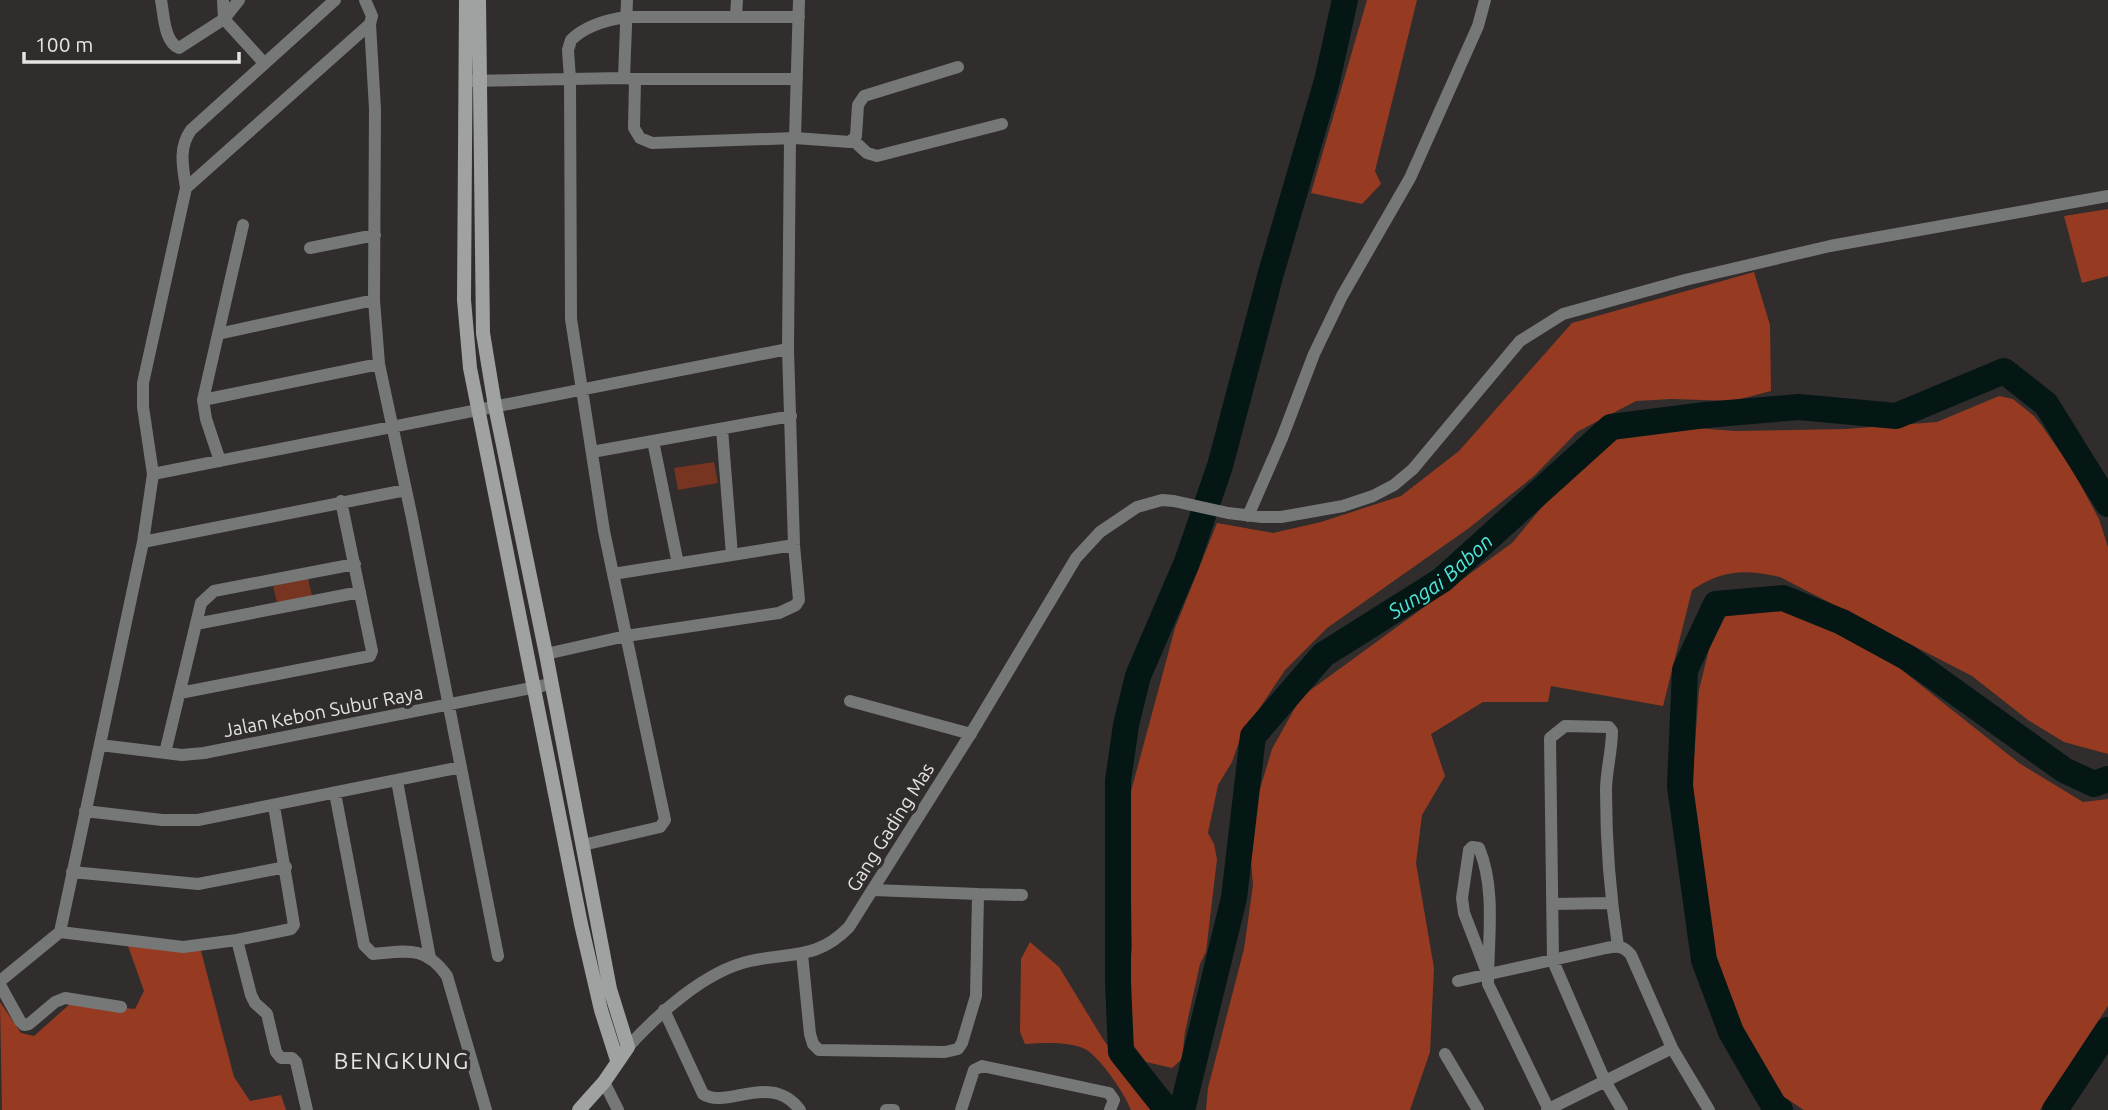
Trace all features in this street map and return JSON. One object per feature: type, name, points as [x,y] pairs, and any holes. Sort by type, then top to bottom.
[{"type":"street","points":[[160,0],[169,40],[177,48],[194,40],[224,19],[239,0]]},
{"type":"street","points":[[223,0],[224,19],[264,64]]},
{"type":"street","points":[[121,1007],[65,998],[55,1002],[29,1024],[24,1025],[0,983],[60,932],[143,542],[153,474],[143,407],[143,383],[186,188],[182,149],[184,140],[191,130],[264,64],[322,6],[335,0]]},
{"type":"street","points":[[365,0],[372,16],[370,24],[375,109],[374,300],[379,364],[498,956]]},
{"type":"street","points":[[466,0],[483,333],[610,989],[628,1047]]},
{"type":"street","points":[[479,0],[472,82],[464,300],[470,368],[581,923],[601,1010],[617,1060]]},
{"type":"street","points":[[627,0],[634,128],[639,138],[652,143],[793,138],[847,142],[856,136],[858,106],[864,96],[958,67]]},
{"type":"street","points":[[736,16],[737,0]]},
{"type":"street","points":[[546,654],[626,636],[779,612],[794,608],[799,600],[794,545],[788,349],[799,0]]},
{"type":"street","points":[[1485,0],[1478,26],[1410,178],[1342,296],[1314,354],[1248,516],[1281,517],[1343,506],[1373,496],[1394,485],[1434,444],[1520,341],[1563,314],[1685,280],[1830,246],[2108,196]]},
{"type":"street","points":[[583,845],[660,827],[665,820],[613,574],[571,319],[568,50],[571,40],[587,28],[626,17],[799,17]]},
{"type":"street","points":[[186,188],[370,24]]},
{"type":"street","points":[[472,82],[797,79]]},
{"type":"street","points":[[853,140],[867,153],[877,156],[1002,124]]},
{"type":"street","points":[[220,461],[206,419],[203,400],[243,225]]},
{"type":"street","points":[[310,248],[375,235]]},
{"type":"street","points":[[218,334],[374,300]]},
{"type":"street","points":[[153,474],[788,349]]},
{"type":"street","points":[[203,400],[379,364]]},
{"type":"street","points":[[592,452],[791,416]]},
{"type":"street","points":[[722,429],[732,555]]},
{"type":"street","points":[[653,441],[678,564]]},
{"type":"street","points":[[143,542],[406,490]]},
{"type":"street","points":[[180,693],[369,656],[372,653],[341,501]]},
{"type":"street","name":"Gang Gading Mas","points":[[579,1110],[604,1082],[628,1047],[664,1010],[697,986],[748,961],[802,954],[836,941],[849,927],[971,734],[1076,558],[1091,540],[1114,521],[1150,502],[1174,501],[1248,516]]},
{"type":"street","points":[[613,574],[794,545]]},
{"type":"street","points":[[165,753],[201,603],[214,591],[355,564]]},
{"type":"street","points":[[196,624],[360,592]]},
{"type":"street","name":"Jalan Kebon Subur Raya","points":[[100,746],[183,755],[204,753],[551,684]]},
{"type":"street","points":[[850,701],[971,734]]},
{"type":"street","points":[[1618,946],[1611,903],[1606,787],[1612,732],[1609,727],[1564,726],[1550,738],[1553,961],[1605,1081],[1622,1110]]},
{"type":"street","points":[[85,811],[183,821],[274,806],[461,767]]},
{"type":"street","points":[[397,781],[430,958]]},
{"type":"street","points":[[335,793],[364,945],[373,954],[411,951],[430,958],[447,975],[486,1110]]},
{"type":"street","points":[[60,932],[183,947],[237,940],[293,928],[286,867],[274,806]]},
{"type":"street","points":[[1488,975],[1464,913],[1462,898],[1469,850],[1472,847],[1479,848],[1486,866],[1489,916],[1488,984],[1548,1110],[1672,1048]]},
{"type":"street","points":[[72,872],[198,884],[286,867]]},
{"type":"street","points":[[873,890],[1022,895]]},
{"type":"street","points":[[802,954],[810,1034],[813,1044],[819,1050],[955,1051],[962,1044],[976,996],[978,894]]},
{"type":"street","points":[[1553,904],[1611,903]]},
{"type":"street","points":[[237,940],[251,995],[267,1014],[276,1052],[281,1058],[292,1058],[296,1062],[307,1110]]},
{"type":"street","points":[[1458,981],[1618,946],[1624,947],[1631,955],[1672,1048],[1709,1110]]},
{"type":"street","points":[[664,1010],[707,1098],[720,1101],[767,1093],[789,1098],[800,1110]]},
{"type":"street","points":[[1445,1054],[1469,1104],[1478,1110]]},
{"type":"street","points":[[961,1110],[974,1070],[982,1066],[1109,1093],[1114,1100],[1110,1110]]},
{"type":"street","points":[[604,1082],[618,1110]]},
{"type":"street","points":[[886,1110],[894,1110]]},
{"type":"shaded area","points":[[1367,0],[1417,0],[1375,171],[1381,184],[1362,204],[1311,193]]},
{"type":"shaded area","points":[[2108,209],[2108,276],[2082,283],[2064,216]]},
{"type":"shaded area","points":[[1754,272],[1770,325],[1771,391],[1733,401],[1636,401],[1577,432],[1534,476],[1469,528],[1327,628],[1285,670],[1241,736],[1232,762],[1218,785],[1208,833],[1217,859],[1206,952],[1200,964],[1182,1059],[1172,1068],[1146,1062],[1131,1042],[1126,1010],[1132,947],[1129,799],[1175,628],[1217,523],[1273,533],[1321,522],[1401,496],[1459,451],[1572,323]]},
{"type":"shaded area","points":[[1999,396],[2013,399],[2042,426],[2072,469],[2099,519],[2108,547],[2108,754],[2064,742],[2028,720],[1972,676],[1780,577],[1745,572],[1714,578],[1692,590],[1663,706],[1551,686],[1548,702],[1483,702],[1431,734],[1445,776],[1422,815],[1416,863],[1434,968],[1430,1052],[1410,1110],[1206,1110],[1208,1088],[1244,949],[1253,885],[1248,829],[1272,749],[1301,697],[1512,543],[1552,495],[1604,447],[1617,439],[1670,426],[1735,431],[1846,429],[1937,422]]},
{"type":"shaded area","points":[[714,462],[718,483],[678,490],[674,468]]},
{"type":"shaded area","points":[[308,578],[312,596],[277,603],[273,586]]},
{"type":"shaded area","points":[[1731,605],[1799,613],[1898,667],[2019,763],[2083,802],[2108,799],[2108,1006],[2040,1110],[1804,1110],[1784,1097],[1742,1026],[1716,957],[1692,785],[1699,690],[1709,649]]},
{"type":"shaded area","points":[[1030,942],[1059,967],[1103,1039],[1154,1110],[1131,1110],[1111,1077],[1085,1049],[1063,1044],[1025,1044],[1020,1032],[1021,959]]},
{"type":"shaded area","points":[[128,946],[201,951],[234,1077],[250,1101],[281,1095],[286,1110],[2,1110],[0,1002],[21,1033],[34,1036],[71,1003],[135,1009],[144,991]]},
{"type":"waterway","points":[[1167,1110],[1121,1052],[1118,982],[1118,781],[1126,725],[1138,676],[1187,562],[1220,466],[1271,273],[1327,81],[1345,0]]},
{"type":"waterway","name":"Sungai Babon","points":[[1182,1110],[1234,898],[1253,736],[1323,655],[1442,580],[1611,427],[1799,407],[1896,416],[2004,371],[2046,404],[2108,504]]},
{"type":"waterway","points":[[1780,1110],[1774,1106],[1731,1032],[1704,960],[1680,786],[1685,670],[1716,604],[1783,598],[1842,622],[1908,658],[2064,770],[2094,784],[2108,779]]},
{"type":"waterway","points":[[2055,1110],[2108,1030]]},
{"type":"district","name":"BENGKUNG","points":[[402,1060]]}]
